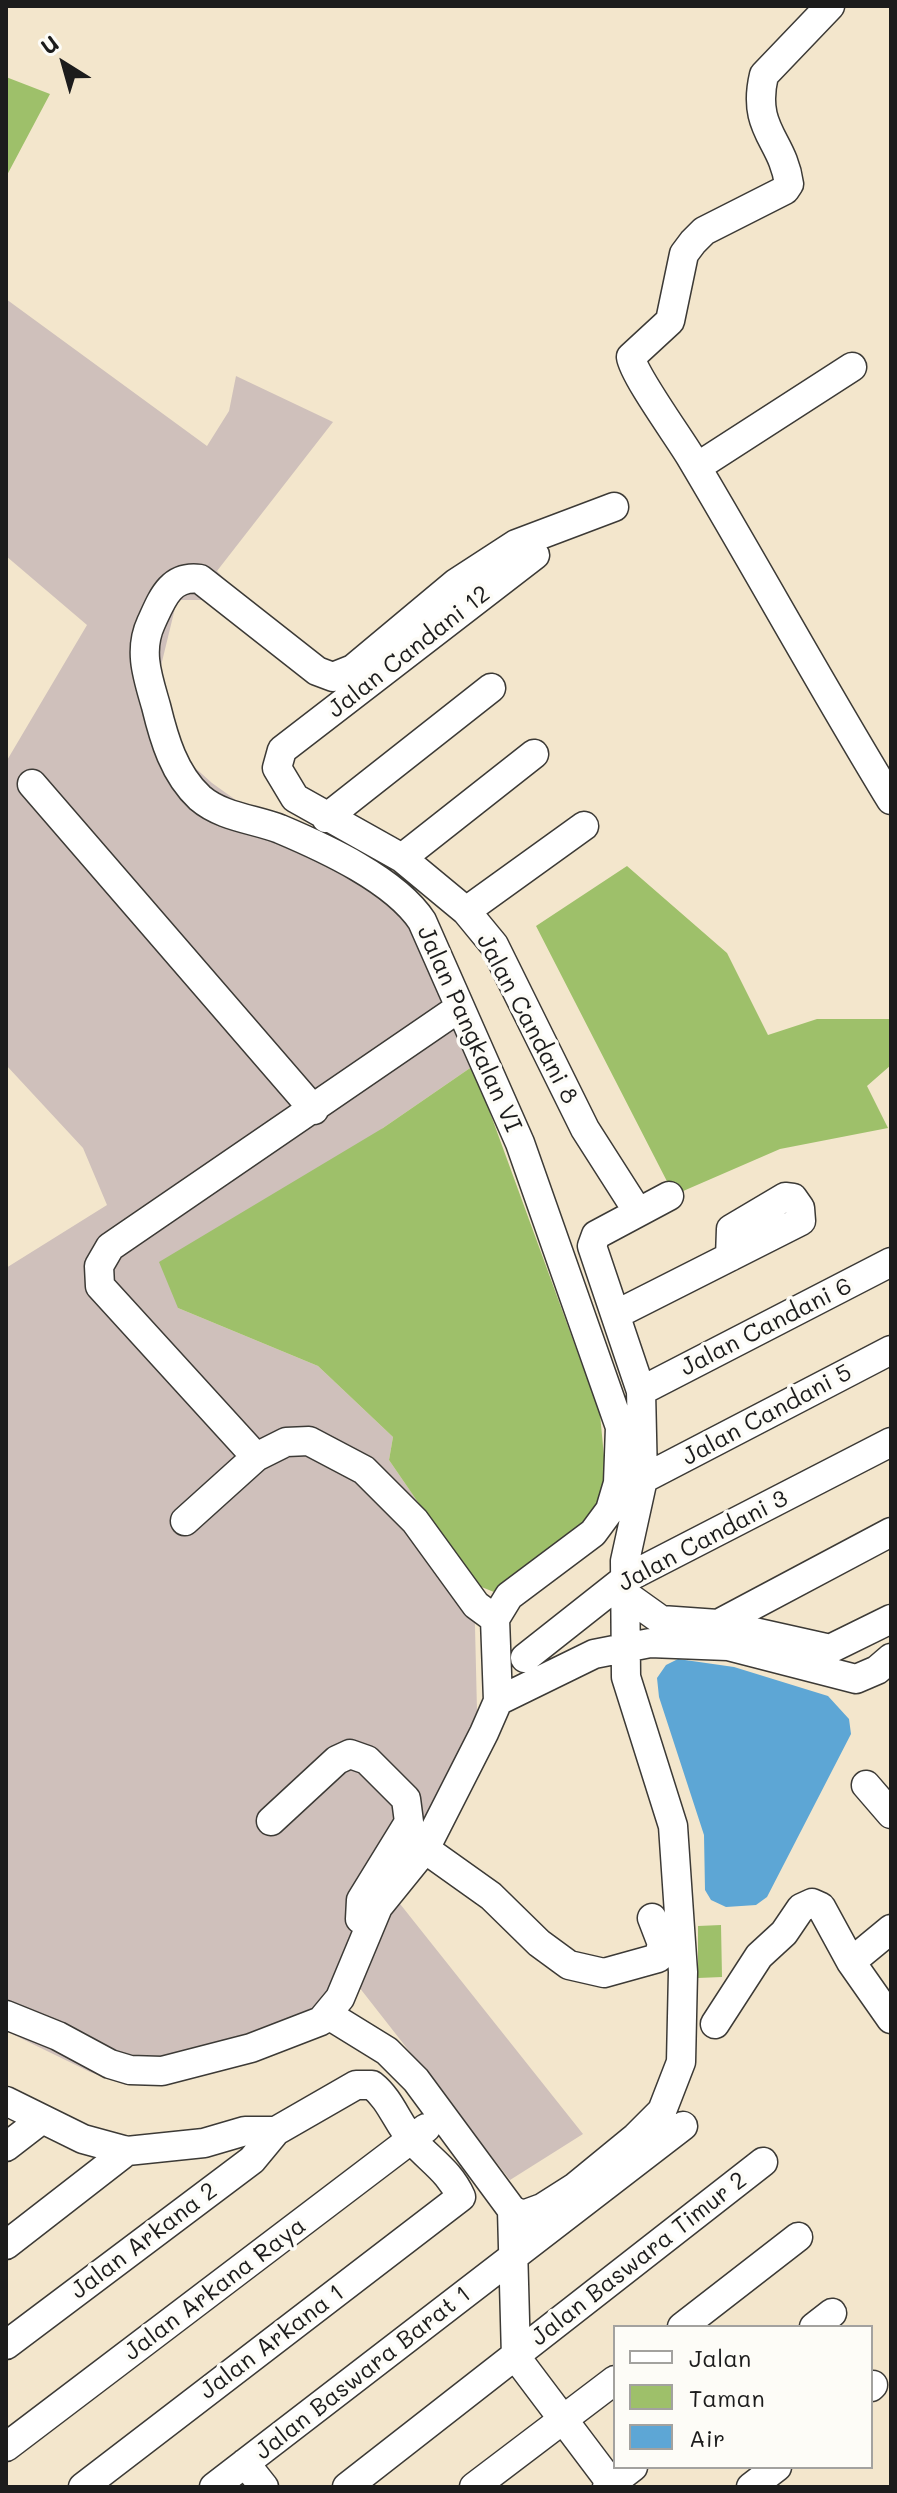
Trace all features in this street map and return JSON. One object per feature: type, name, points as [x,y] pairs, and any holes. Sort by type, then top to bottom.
[{"type":"street","points":[[830,6],[764,75],[760,108],[765,128],[789,184],[785,190],[704,231],[693,242],[684,254],[670,321],[631,357],[632,367],[660,405],[891,800]]},
{"type":"street","points":[[697,467],[852,367]]},
{"type":"street","name":"Jalan Pangkalan VI","points":[[495,1619],[509,1596],[593,1533],[610,1510],[618,1483],[620,1427],[520,1143],[422,921],[410,902],[390,885],[279,829],[221,811],[201,799],[184,778],[167,747],[145,664],[148,628],[170,587],[181,579],[200,579],[317,671],[333,677],[353,669],[456,583],[516,544],[614,507]]},
{"type":"street","name":"Jalan Candani 12","points":[[282,750],[535,555]]},
{"type":"street","points":[[326,818],[491,688]]},
{"type":"street","name":"Jalan Candani 8","points":[[282,750],[277,768],[295,798],[402,858],[466,911],[494,945],[585,1129],[616,1224]]},
{"type":"street","points":[[402,858],[534,754]]},
{"type":"street","points":[[32,784],[314,1110]]},
{"type":"street","points":[[466,911],[584,826]]},
{"type":"street","points":[[256,1457],[100,1286],[99,1266],[110,1247],[459,1008]]},
{"type":"street","points":[[6,2101],[83,2139],[127,2151],[204,2143],[245,2131],[276,2131],[364,2083],[379,2090],[426,2128],[512,2210],[523,2215],[542,2208],[636,2137],[662,2111],[681,2062],[683,1972],[673,1826],[626,1677],[625,1561],[643,1479],[641,1391],[592,1246],[616,1224],[669,1196]]},
{"type":"street","points":[[617,1314],[730,1257]]},
{"type":"street","name":"Jalan Candani 6","points":[[641,1391],[891,1262]]},
{"type":"street","name":"Jalan Candani 5","points":[[643,1479],[891,1350]]},
{"type":"street","points":[[6,2015],[46,2030],[110,2064],[130,2070],[162,2071],[251,2048],[321,2021],[340,1998],[378,1907],[425,1849],[498,1701],[495,1619],[476,1605],[415,1521],[364,1470],[309,1441],[286,1442],[256,1457],[185,1521]]},
{"type":"street","name":"Jalan Candani 3","points":[[525,1658],[626,1587],[891,1442]]},
{"type":"street","points":[[718,1624],[891,1532]]},
{"type":"street","points":[[626,1587],[661,1620],[718,1624],[830,1649],[891,1619]]},
{"type":"street","points":[[498,1701],[594,1654],[650,1643],[728,1646],[856,1679],[877,1670],[891,1658]]},
{"type":"street","points":[[271,1821],[337,1760],[350,1754],[367,1760],[406,1799],[409,1822],[361,1900],[359,1956]]},
{"type":"street","points":[[866,1785],[891,1814]]},
{"type":"street","points":[[425,1849],[491,1896],[539,1943],[569,1965],[604,1973],[658,1958],[662,1944],[652,1918]]},
{"type":"street","points":[[715,2024],[759,1956],[784,1933],[801,1908],[812,1903],[821,1907],[851,1962],[891,2019]]},
{"type":"street","points":[[851,1962],[891,1929]]},
{"type":"street","points":[[327,2014],[387,2051],[416,2080],[426,2128]]},
{"type":"street","points":[[6,2147],[41,2120]]},
{"type":"street","name":"Jalan Baswara Barat 1","points":[[214,2487],[683,2126]]},
{"type":"street","name":"Jalan Arkana 1","points":[[83,2487],[461,2197],[426,2128]]},
{"type":"street","name":"Jalan Arkana Raya","points":[[6,2447],[426,2128]]},
{"type":"street","name":"Jalan Arkana 2","points":[[6,2345],[252,2160],[276,2131]]},
{"type":"street","points":[[6,2245],[127,2151]]},
{"type":"street","name":"Jalan Baswara Timur 2","points":[[347,2487],[763,2162]]},
{"type":"street","points":[[512,2210],[516,2357],[563,2420],[616,2481]]},
{"type":"street","points":[[685,2325],[798,2237]]},
{"type":"street","points":[[474,2487],[613,2382]]},
{"type":"street","points":[[245,2463],[264,2487]]},
{"type":"street","points":[[751,2487],[776,2469]]},
{"type":"street","points":[[764,2487],[778,2469]]},
{"type":"shaded area","points":[[6,299],[207,446],[229,411],[236,376],[333,422],[217,571],[332,692],[210,600],[177,600],[159,674],[183,757],[212,783],[261,818],[402,882],[473,1066],[383,1128],[178,1308],[318,1366],[393,1437],[389,1460],[474,1584],[477,1711],[443,1800],[385,1885],[583,2134],[510,2180],[359,1987],[341,2019],[151,2084],[126,2085],[90,2072],[6,2031],[6,1268],[107,1205],[83,1148],[6,1065],[6,762],[87,625],[6,556]]},
{"type":"green space","points":[[6,77],[50,94],[6,177]]},
{"type":"green space","points":[[627,866],[727,953],[768,1035],[817,1019],[891,1019],[891,1065],[867,1086],[888,1128],[780,1149],[674,1195],[536,926]]},
{"type":"green space","points":[[473,1066],[600,1414],[606,1478],[590,1522],[499,1594],[474,1584],[389,1460],[393,1437],[318,1366],[178,1308],[159,1262],[383,1128]]},
{"type":"green space","points":[[721,1925],[722,1977],[698,1978],[698,1926]]},
{"type":"water","points":[[678,1659],[734,1667],[828,1696],[849,1719],[851,1734],[767,1897],[756,1905],[726,1907],[711,1900],[705,1890],[704,1835],[659,1697],[657,1678],[666,1665]]}]
